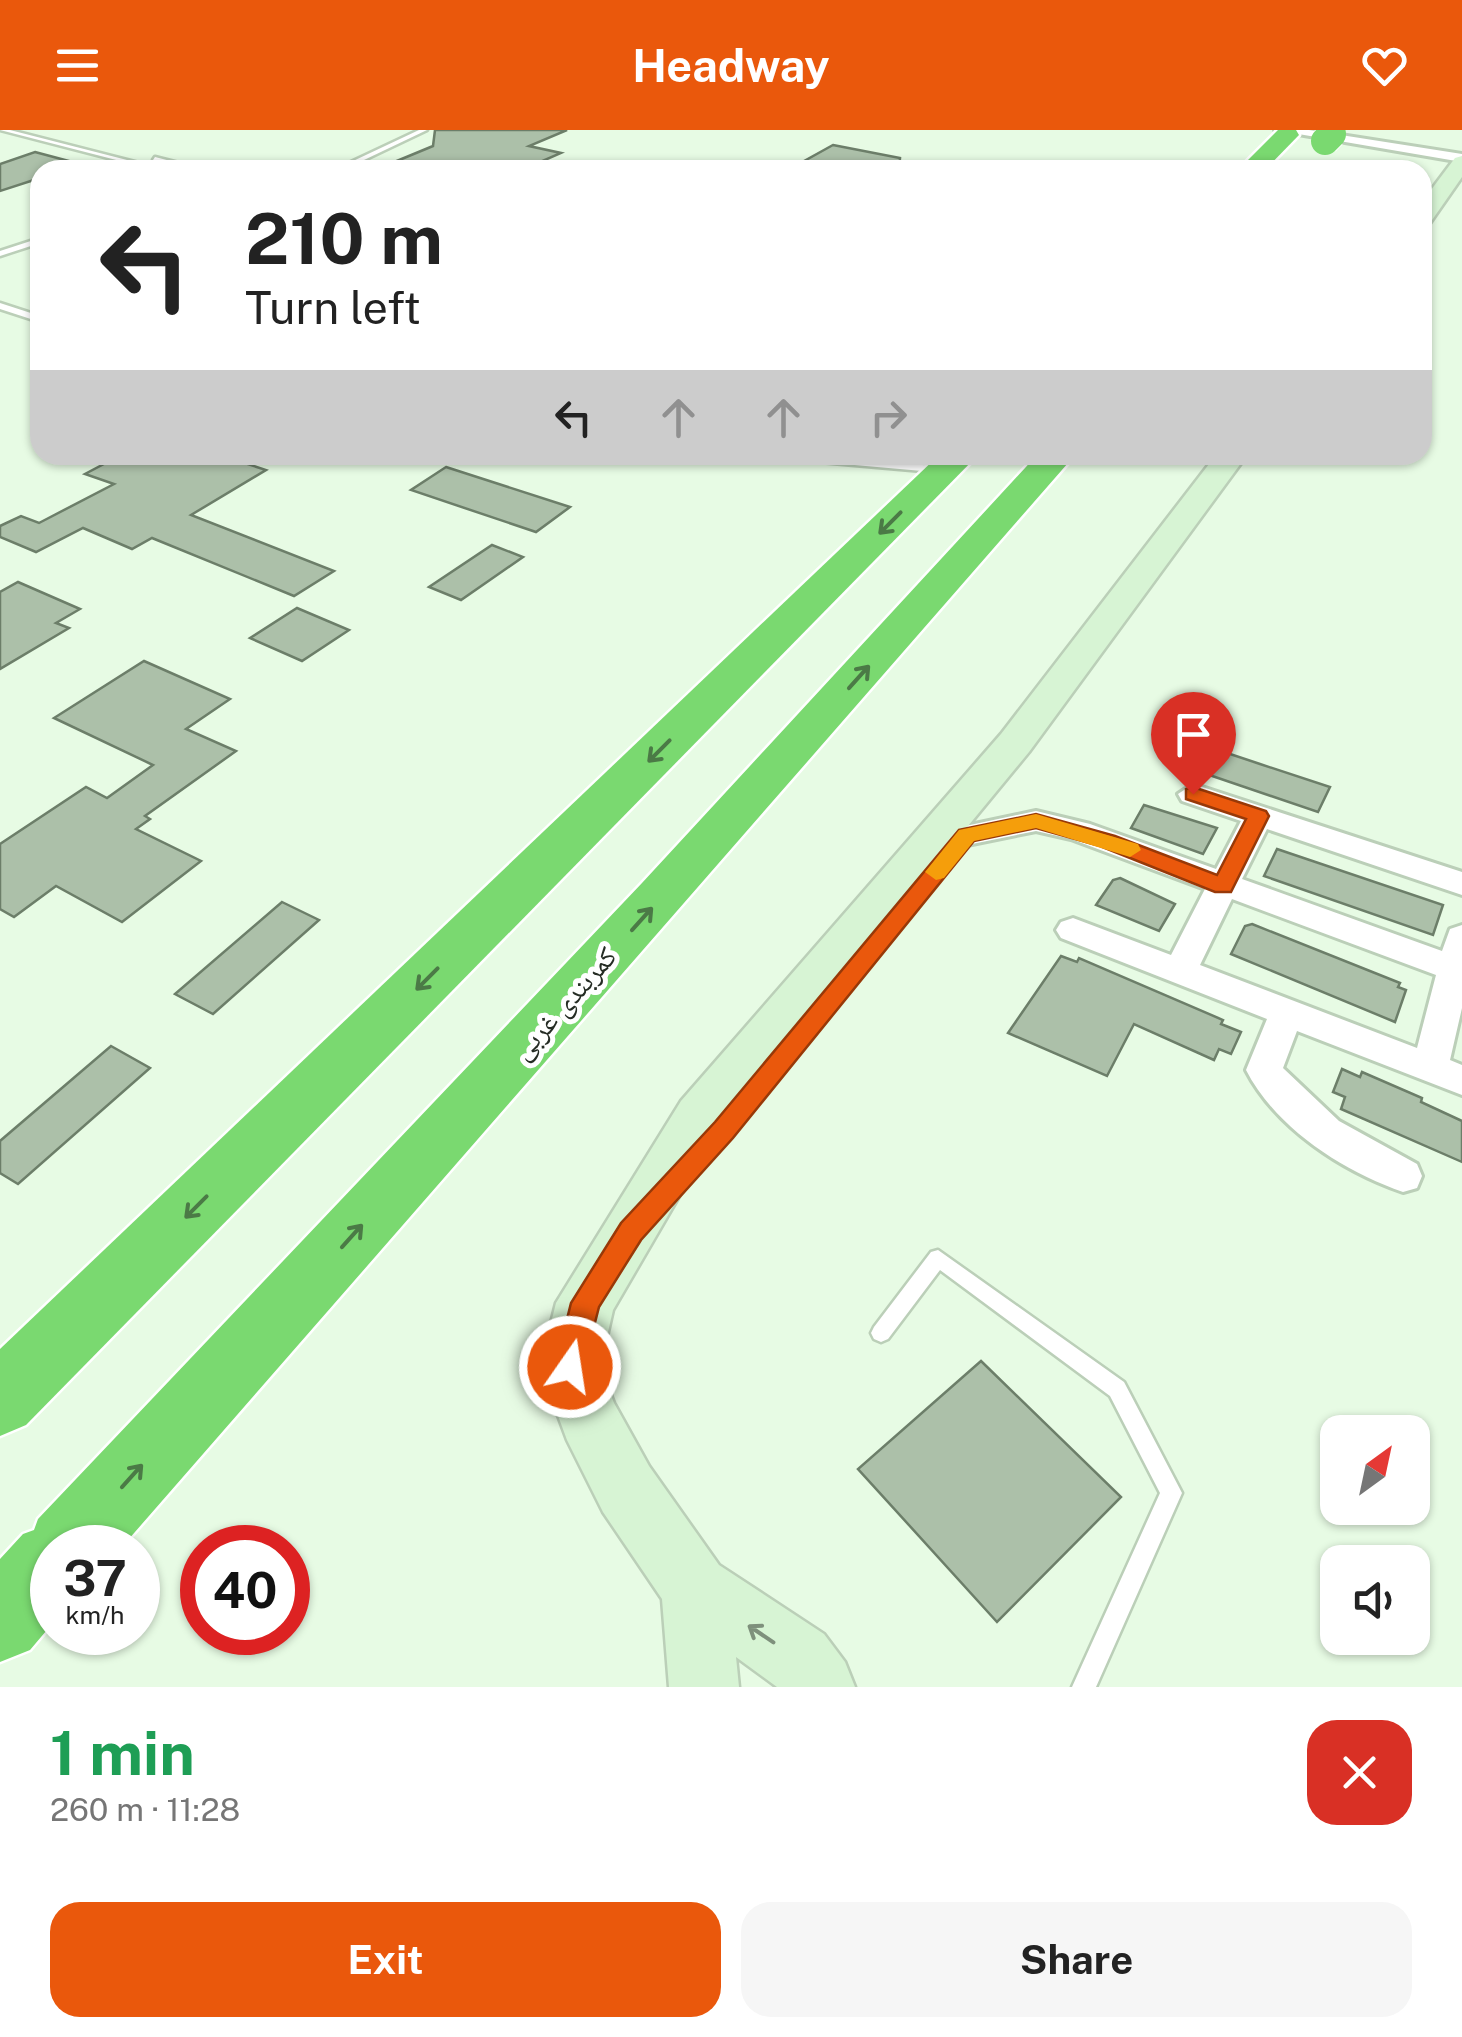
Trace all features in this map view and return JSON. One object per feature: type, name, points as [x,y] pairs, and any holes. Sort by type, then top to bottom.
[{"type":"highway","points":[[1260,160],[1287,132]]},
{"type":"highway","points":[[0,1400],[924,465]]},
{"type":"highway","name":"کمربندی غربی","points":[[87,1525],[662,898],[1049,465]]},
{"type":"highway","points":[[0,1620],[30,1587]]},
{"type":"street","points":[[1287,132],[1459,154]]},
{"type":"street","points":[[1432,183],[1459,154]]},
{"type":"street","points":[[1432,201],[1459,154]]},
{"type":"street","points":[[820,1687],[799,1659],[695,1589],[626,1490],[589,1419],[570,1367],[585,1303],[699,1116],[1015,744],[1224,465]]},
{"type":"street","points":[[631,1232],[724,1130],[967,835],[1126,634],[1247,465]]},
{"type":"street","points":[[1193,794],[1462,884]]},
{"type":"street","points":[[1180,971],[1258,816]]},
{"type":"street","points":[[967,835],[1036,821],[1108,841],[1223,886],[1459,959],[1446,1073],[1073,930]]},
{"type":"street","points":[[1287,1012],[1264,1070],[1279,1093],[1334,1140],[1403,1176]]},
{"type":"street","points":[[695,1589],[704,1687]]},
{"type":"lane","points":[[40,130],[160,160]]},
{"type":"lane","points":[[360,160],[424,130]]},
{"type":"lane","points":[[6,132],[122,160]]},
{"type":"lane","points":[[0,254],[30,244]]},
{"type":"lane","points":[[0,306],[30,316]]},
{"type":"lane","points":[[880,1333],[938,1258],[1117,1389],[1172,1493],[1084,1687]]},
{"type":"building","points":[[435,130],[567,130],[529,146],[561,153],[545,160],[399,160],[433,146]]},
{"type":"building","points":[[833,145],[900,158],[900,160],[806,160]]},
{"type":"building","points":[[35,152],[65,160],[30,160],[30,181],[0,191],[0,164]]},
{"type":"building","points":[[102,465],[251,465],[266,470],[191,515],[334,571],[294,596],[152,538],[132,549],[83,528],[36,552],[0,537],[0,526],[21,516],[39,523],[114,484],[85,474]]},
{"type":"building","points":[[446,467],[570,507],[536,532],[411,490]]},
{"type":"building","points":[[492,545],[523,557],[461,600],[429,587]]},
{"type":"building","points":[[18,582],[80,609],[56,623],[69,628],[0,669],[0,592]]},
{"type":"building","points":[[297,608],[349,630],[302,661],[250,638]]},
{"type":"building","points":[[144,661],[230,699],[186,729],[236,751],[145,816],[150,819],[136,829],[201,861],[122,922],[56,886],[14,917],[0,909],[0,844],[86,787],[107,798],[153,765],[54,718]]},
{"type":"building","points":[[1191,741],[1330,787],[1318,812],[1177,764]]},
{"type":"building","points":[[1144,805],[1217,828],[1203,854],[1131,828]]},
{"type":"building","points":[[1277,849],[1443,905],[1433,935],[1264,876]]},
{"type":"building","points":[[1120,878],[1175,904],[1159,931],[1096,905],[1113,880]]},
{"type":"building","points":[[282,902],[319,920],[213,1014],[175,994]]},
{"type":"building","points":[[1252,924],[1400,983],[1398,987],[1406,990],[1395,1022],[1231,954],[1245,926]]},
{"type":"building","points":[[1061,956],[1077,962],[1079,958],[1223,1020],[1221,1024],[1241,1032],[1231,1054],[1219,1049],[1214,1060],[1134,1024],[1107,1076],[1008,1033]]},
{"type":"building","points":[[111,1046],[150,1068],[18,1184],[0,1173],[0,1141]]},
{"type":"building","points":[[1342,1069],[1360,1077],[1362,1072],[1422,1098],[1421,1102],[1462,1121],[1462,1162],[1341,1109],[1345,1097],[1333,1092]]},
{"type":"building","points":[[981,1361],[1121,1497],[997,1622],[858,1469]]},
{"type":"slow traffic","points":[[936,872],[967,835],[1036,821],[1130,850]]},
{"type":"route","points":[[570,1367],[585,1303],[631,1232],[724,1130],[967,835],[1036,821],[1108,841],[1223,886],[1258,816],[1193,794]]}]
